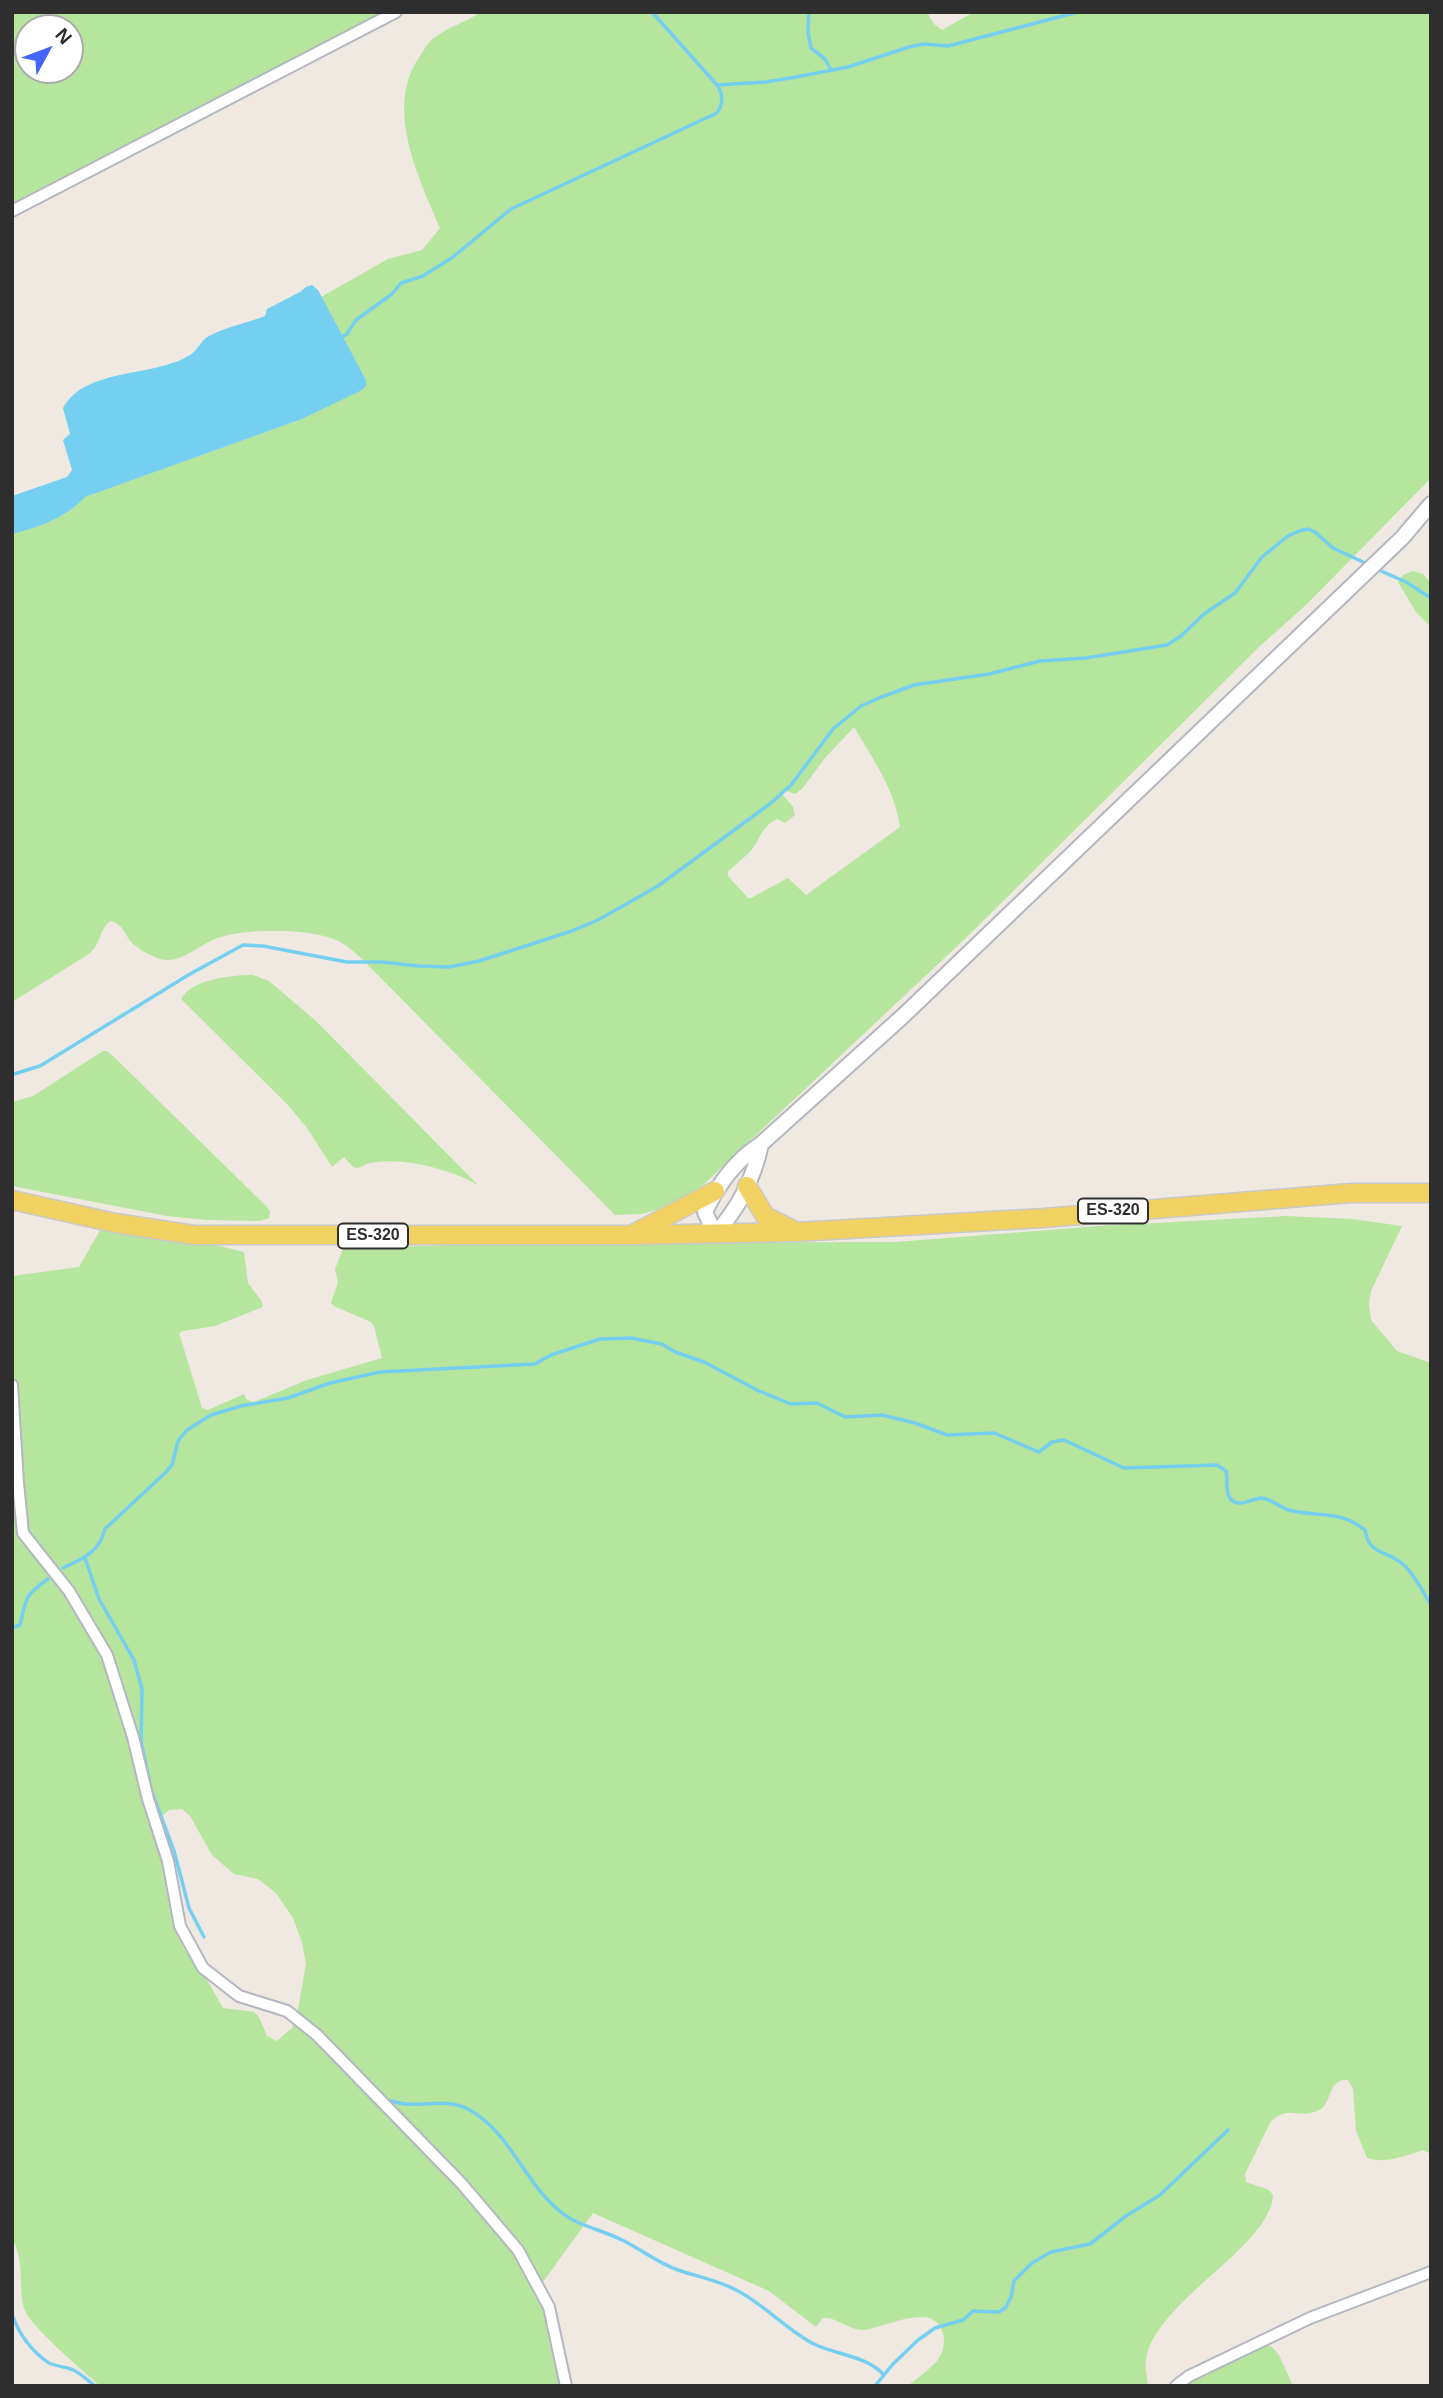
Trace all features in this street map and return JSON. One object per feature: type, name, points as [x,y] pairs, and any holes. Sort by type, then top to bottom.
[{"type":"main road","points":[[747,1186],[765,1216],[796,1232]]},
{"type":"main road","points":[[632,1235],[715,1191]]},
{"type":"main road","name":"ES-320","points":[[12,1199],[115,1223],[194,1234],[632,1235],[796,1232],[1044,1217],[1350,1193],[1431,1193]]},
{"type":"street","points":[[12,211],[396,12]]},
{"type":"street","points":[[761,1144],[758,1160],[733,1215],[715,1234],[705,1212],[715,1191],[744,1155],[761,1144],[923,997],[1402,538],[1431,504]]},
{"type":"street","points":[[12,1385],[23,1533],[69,1591],[107,1655],[168,1861],[180,1926],[203,1968],[239,1996],[287,2011],[317,2035],[462,2184],[518,2250],[549,2307],[566,2386]]},
{"type":"street","points":[[1175,2386],[1189,2376],[1310,2318],[1431,2272]]},
{"type":"green space","points":[[12,12],[388,12],[12,206]]},
{"type":"green space","points":[[481,12],[927,12],[934,24],[942,30],[974,12],[1431,12],[1431,478],[1307,604],[1260,646],[970,934],[703,1185],[670,1206],[642,1214],[615,1215],[360,957],[344,944],[322,935],[257,931],[226,935],[185,955],[166,960],[139,948],[132,943],[121,926],[110,921],[89,954],[12,1002],[12,534],[51,521],[70,510],[84,497],[302,419],[366,386],[366,380],[321,297],[388,259],[422,250],[440,228],[415,166],[405,122],[405,100],[409,79],[429,42]],"holes":[[[854,727],[888,788],[900,827],[806,895],[788,878],[748,898],[728,876],[728,872],[750,851],[768,825],[777,819],[785,823],[795,815],[793,807],[782,794],[787,791],[795,794],[802,789],[825,758]]]},
{"type":"green space","points":[[1413,571],[1423,574],[1431,583],[1431,627],[1416,612],[1398,582],[1403,575]]},
{"type":"green space","points":[[253,975],[269,981],[316,1021],[478,1185],[452,1173],[419,1164],[385,1161],[358,1168],[353,1167],[344,1157],[332,1167],[307,1128],[287,1104],[181,999],[186,992],[203,983],[224,977]]},
{"type":"green space","points":[[103,1051],[114,1057],[265,1205],[270,1211],[269,1218],[260,1221],[207,1220],[167,1216],[12,1186],[12,1102],[33,1096]]},
{"type":"green space","points":[[1286,1216],[1352,1219],[1402,1226],[1371,1291],[1369,1304],[1371,1320],[1397,1351],[1431,1363],[1431,2154],[1423,2150],[1388,2160],[1367,2158],[1356,2131],[1353,2089],[1348,2080],[1341,2080],[1333,2087],[1319,2110],[1306,2114],[1284,2114],[1271,2121],[1245,2174],[1246,2182],[1269,2190],[1273,2195],[1268,2214],[1255,2233],[1173,2312],[1157,2333],[1146,2358],[1148,2386],[908,2386],[941,2355],[943,2333],[930,2318],[907,2319],[864,2330],[823,2318],[816,2327],[769,2291],[593,2213],[540,2286],[563,2386],[100,2386],[46,2337],[28,2316],[22,2300],[19,2255],[12,2239],[12,1276],[79,1267],[102,1227],[162,1239],[212,1244],[244,1252],[248,1283],[263,1307],[215,1326],[179,1333],[202,1408],[208,1410],[244,1394],[247,1400],[254,1402],[307,1380],[382,1358],[371,1322],[331,1303],[338,1282],[335,1269],[343,1249],[500,1243],[896,1242],[1099,1226]],"holes":[[[182,1809],[190,1816],[212,1855],[234,1874],[258,1879],[276,1893],[293,1918],[302,1942],[306,1964],[297,2015],[292,2028],[277,2041],[267,2036],[254,2012],[223,2008],[183,1947],[173,1922],[170,1912],[170,1888],[158,1840],[158,1819],[169,1810]]]},
{"type":"green space","points":[[1259,2346],[1271,2346],[1279,2355],[1293,2386],[1179,2386]]},
{"type":"water","points":[[312,285],[318,290],[366,380],[366,386],[362,390],[302,419],[85,497],[52,521],[12,534],[12,496],[67,477],[72,470],[63,440],[70,434],[63,408],[74,395],[104,379],[175,362],[193,353],[209,336],[265,316],[267,309]]},
{"type":"waterway","points":[[339,339],[347,334],[356,320],[392,294],[401,283],[423,276],[453,257],[511,209],[717,113],[722,99],[717,85],[652,12]]},
{"type":"waterway","points":[[809,12],[808,32],[811,48],[825,59],[831,70]]},
{"type":"waterway","points":[[717,85],[766,82],[848,67],[909,47],[924,44],[948,46],[1078,12]]},
{"type":"waterway","points":[[14,1074],[40,1066],[190,974],[243,945],[263,946],[347,962],[449,967],[479,961],[569,932],[598,920],[658,886],[771,803],[791,785],[833,729],[861,706],[914,685],[989,674],[1040,661],[1086,658],[1167,645],[1204,614],[1235,593],[1262,557],[1288,536],[1299,531],[1308,529],[1315,532],[1333,548],[1363,562]]},
{"type":"waterway","points":[[1381,571],[1406,582],[1431,598]]},
{"type":"waterway","points":[[63,1568],[95,1549],[105,1529],[172,1465],[178,1441],[187,1430],[211,1415],[241,1406],[288,1398],[330,1383],[380,1372],[535,1364],[551,1355],[600,1339],[631,1338],[662,1344],[791,1404],[817,1403],[845,1417],[882,1415],[947,1435],[994,1433],[1039,1452],[1052,1442],[1064,1440],[1124,1468],[1217,1465],[1226,1471],[1228,1495],[1237,1503],[1264,1498],[1293,1511],[1339,1517],[1356,1524],[1365,1530],[1367,1539],[1375,1549],[1405,1566],[1431,1605]]},
{"type":"waterway","points":[[85,1558],[99,1599],[134,1660],[142,1689],[141,1741],[151,1789],[174,1851],[189,1908],[204,1937]]},
{"type":"waterway","points":[[12,1628],[20,1625],[25,1603],[31,1593],[48,1579]]},
{"type":"waterway","points":[[391,2101],[410,2104],[440,2103],[468,2109],[498,2133],[544,2196],[573,2220],[622,2240],[670,2267],[731,2287],[806,2340],[868,2363],[883,2374]]},
{"type":"waterway","points":[[875,2386],[893,2364],[935,2328],[963,2320],[973,2311],[999,2312],[1006,2307],[1014,2281],[1032,2263],[1051,2252],[1090,2244],[1126,2216],[1160,2195],[1228,2130]]},
{"type":"waterway","points":[[12,2314],[26,2342],[43,2359],[75,2371],[95,2386]]}]
